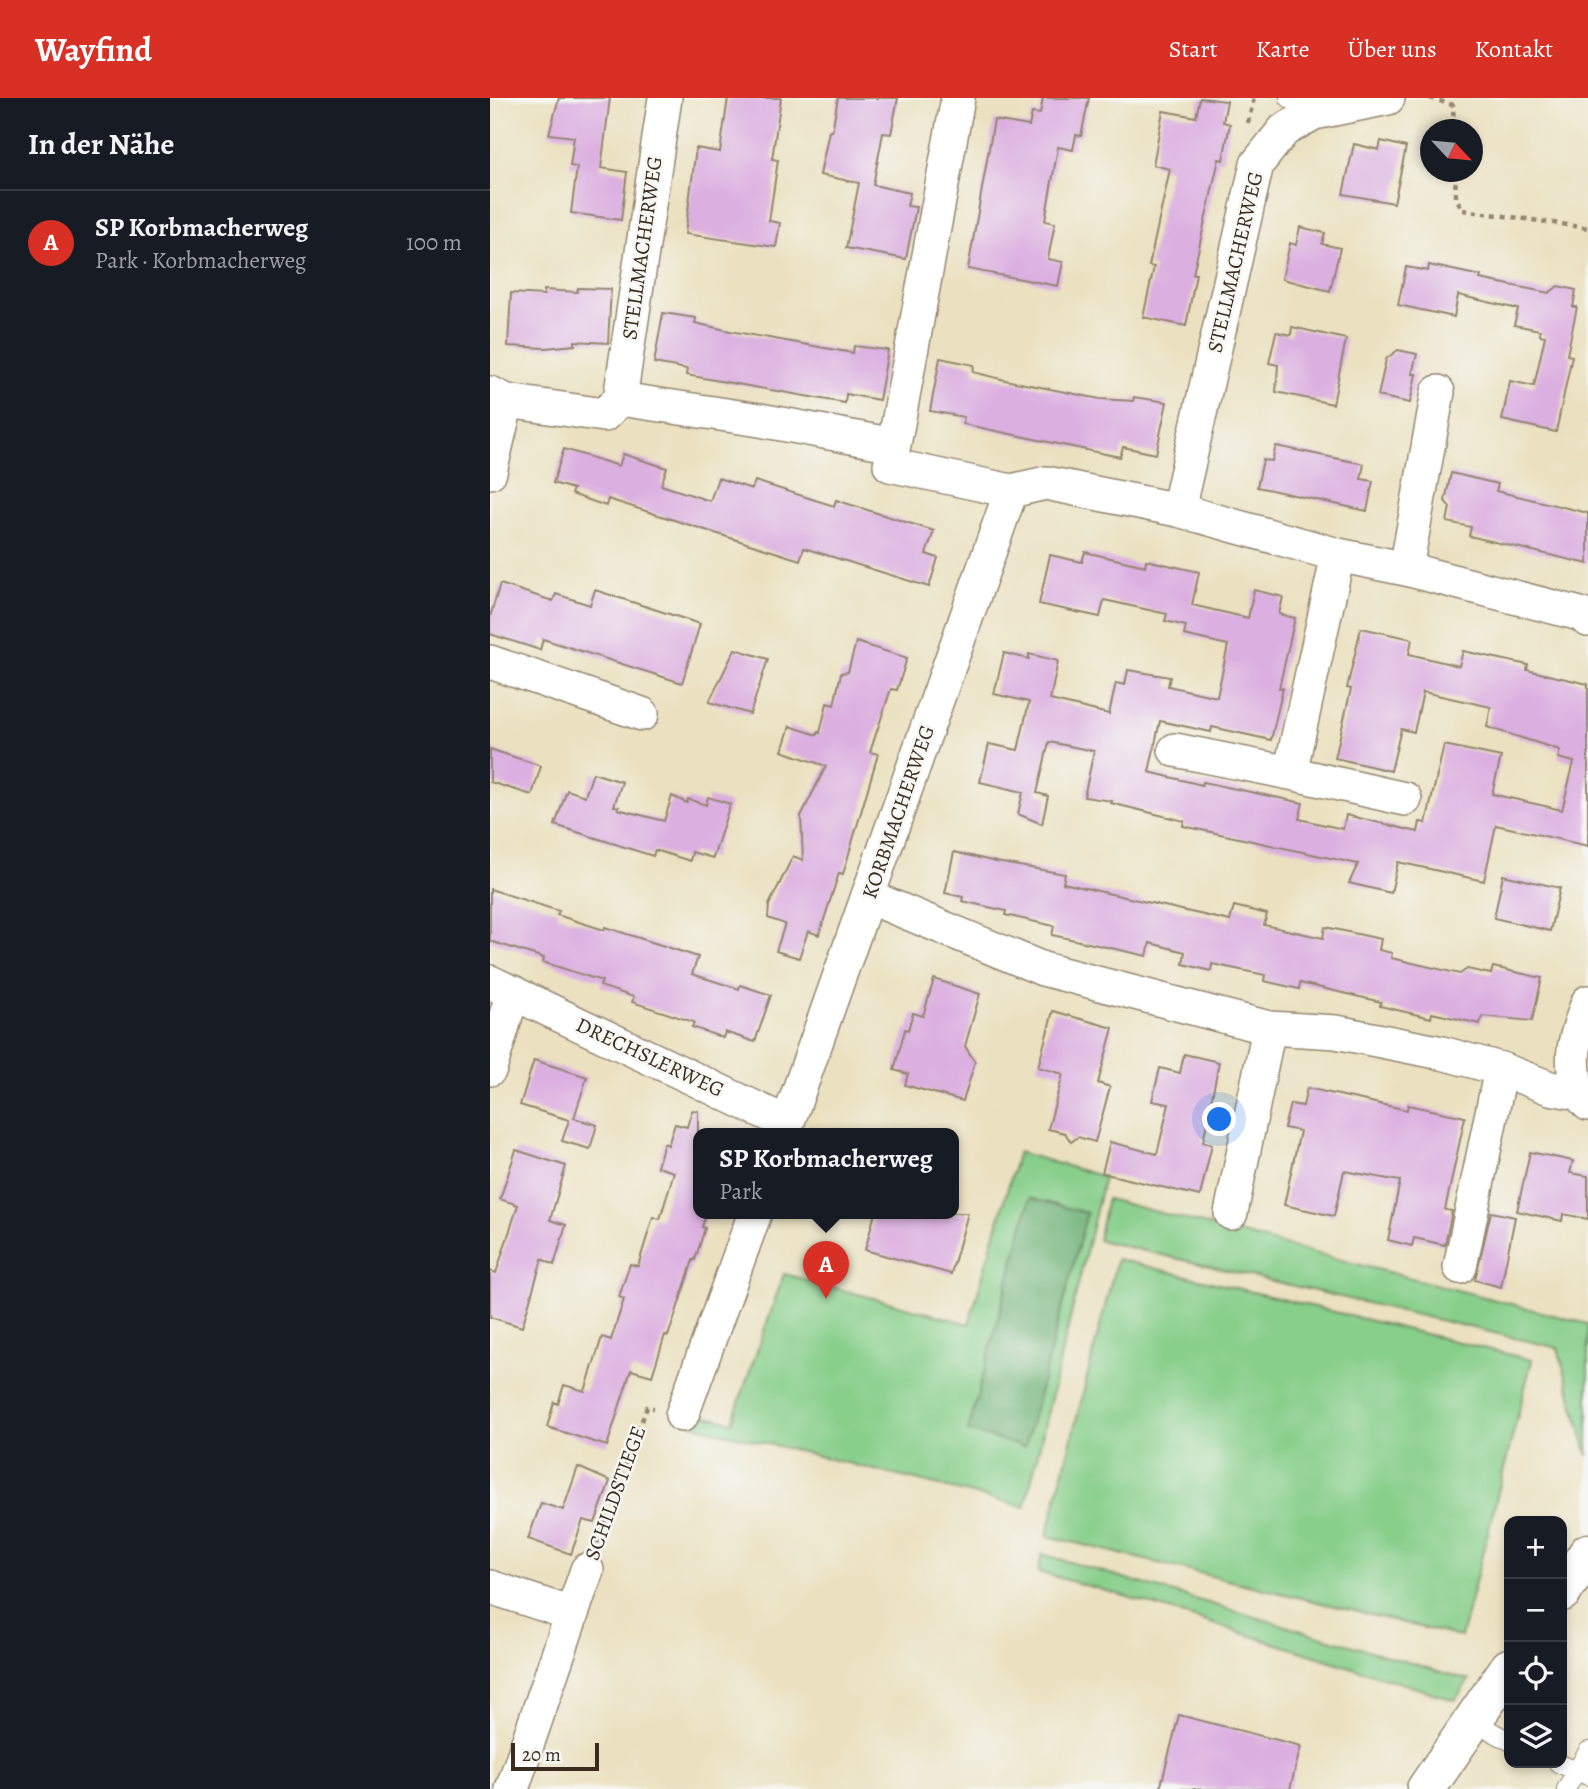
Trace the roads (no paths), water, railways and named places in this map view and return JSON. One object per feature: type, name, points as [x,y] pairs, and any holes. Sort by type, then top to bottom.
[{"type":"main road","points":[[1567,1584],[1588,1553]]},
{"type":"main road","points":[[1426,1789],[1504,1675]]},
{"type":"street","name":"STELLMACHERWEG","points":[[620,399],[665,98]]},
{"type":"street","points":[[958,98],[890,465],[1011,491],[1046,483],[1178,510],[1338,555],[1406,569],[1580,614],[1588,620]]},
{"type":"street","name":"STELLMACHERWEG","points":[[1178,510],[1256,164],[1302,105],[1388,98]]},
{"type":"street","points":[[1406,569],[1438,392]]},
{"type":"street","points":[[490,472],[499,397],[604,415],[620,399],[760,420],[894,445]]},
{"type":"street","name":"KORBMACHERWEG","points":[[785,1128],[1011,491]]},
{"type":"street","points":[[1290,773],[1338,555]]},
{"type":"street","points":[[490,662],[642,714]]},
{"type":"street","points":[[1175,750],[1405,799]]},
{"type":"street","points":[[869,897],[1043,969],[1269,1028],[1336,1032],[1442,1053],[1501,1069],[1583,1099]]},
{"type":"street","name":"DRECHSLERWEG","points":[[490,1069],[501,987],[785,1128]]},
{"type":"street","points":[[1583,1099],[1572,1067],[1575,1040],[1588,1002]]},
{"type":"street","points":[[1231,1213],[1269,1028]]},
{"type":"street","points":[[1460,1267],[1501,1069]]},
{"type":"street","points":[[682,1415],[753,1219]]},
{"type":"street","name":"SCHILDSTIEGE","points":[[512,1789],[587,1570]]},
{"type":"street","points":[[490,1587],[572,1614]]},
{"type":"lane","points":[[1473,1721],[1504,1738]]},
{"type":"lane","points":[[1566,1789],[1582,1774],[1588,1751]]},
{"type":"place","name":"SP Korbmacherweg","points":[[826,1299]]}]
